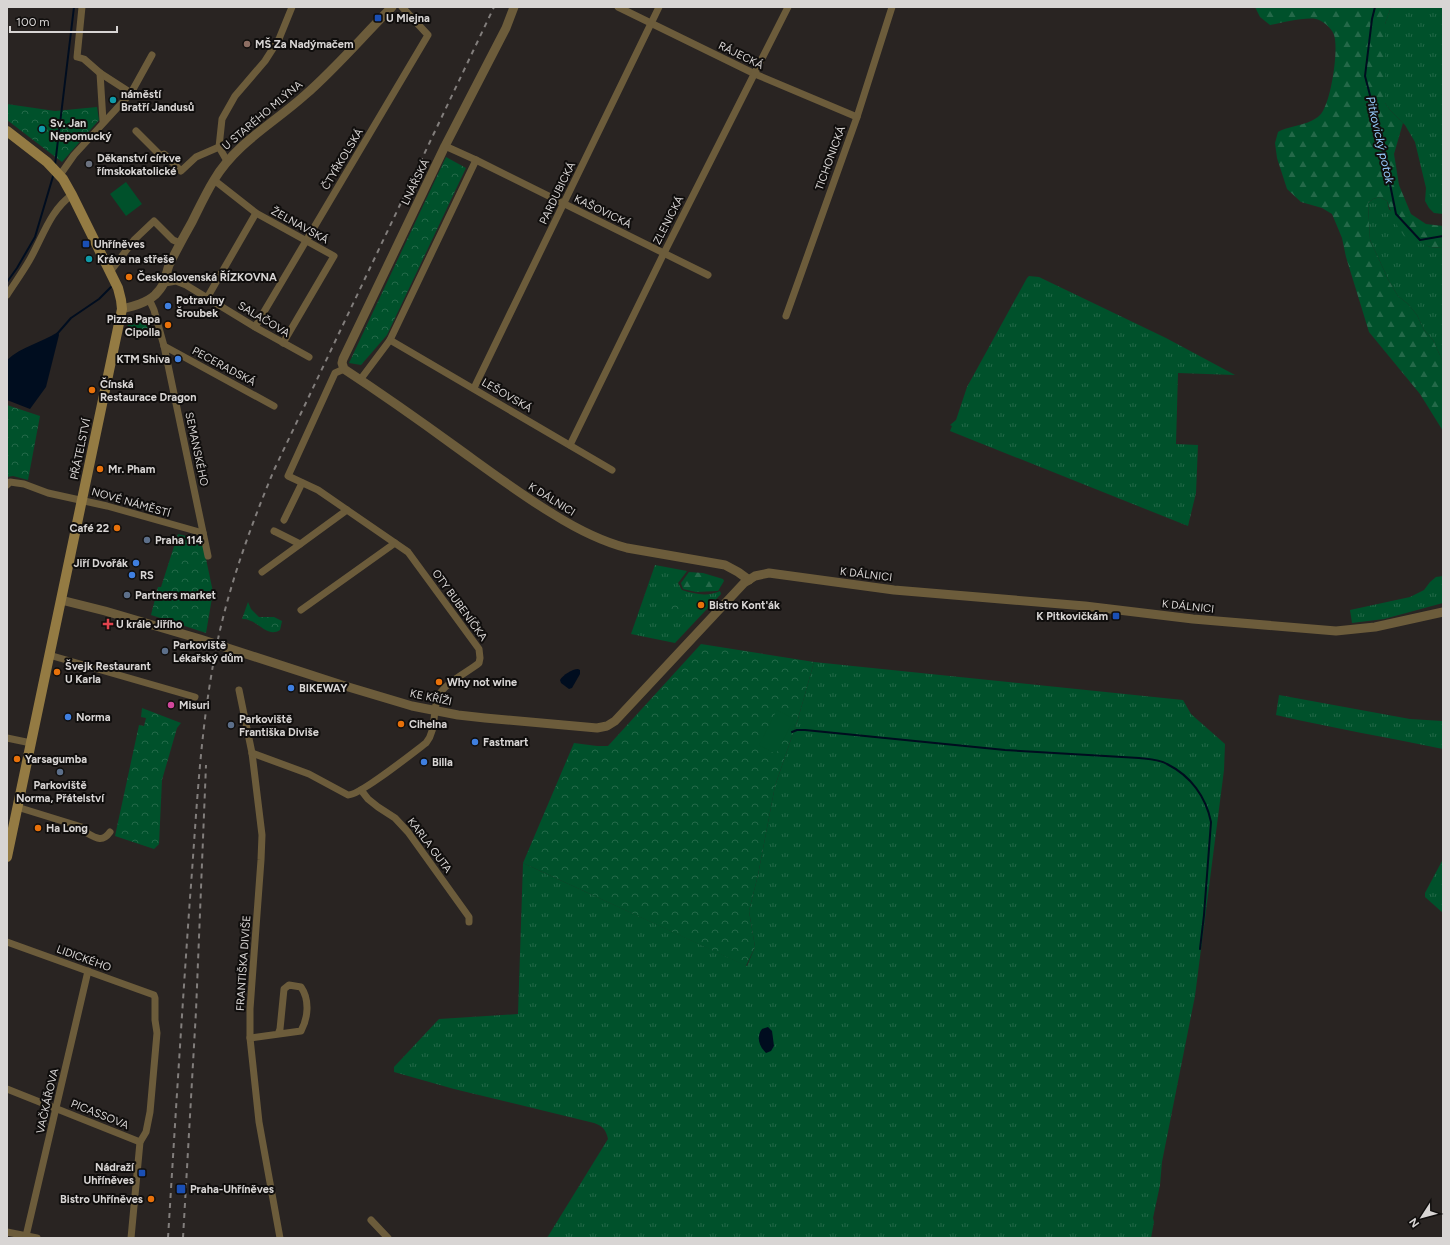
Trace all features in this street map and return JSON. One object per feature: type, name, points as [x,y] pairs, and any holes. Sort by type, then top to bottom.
[{"type":"main road","name":"PŘÁTELSTVÍ","points":[[7,131],[47,162],[59,174],[72,196],[110,272],[120,294],[122,309],[7,857]]},
{"type":"street","points":[[82,7],[78,57],[84,59],[100,73],[131,93]]},
{"type":"street","points":[[227,161],[219,147],[222,119],[235,96],[265,61],[279,39],[292,7]]},
{"type":"street","name":"U STARÉHO MLÝNA","points":[[165,283],[169,266],[180,243],[214,180],[227,161],[263,128],[305,96],[392,7]]},
{"type":"street","name":"ČTYŘKOLSKÁ","points":[[256,327],[428,35],[402,7]]},
{"type":"street","name":"LNÁŘSKÁ","points":[[344,369],[342,363],[343,359],[445,146],[506,28],[514,7]]},
{"type":"street","name":"RÁJECKÁ","points":[[618,7],[754,74],[857,117]]},
{"type":"street","name":"PARDUBICKÁ","points":[[474,388],[660,7]]},
{"type":"street","name":"ZLENICKÁ","points":[[570,445],[664,253],[788,7]]},
{"type":"street","name":"TICHONICKÁ","points":[[786,316],[857,117],[892,7]]},
{"type":"street","points":[[59,174],[103,121],[131,93],[152,55]]},
{"type":"street","points":[[100,73],[103,121]]},
{"type":"street","points":[[136,131],[161,156],[164,154],[181,171],[196,157],[219,147]]},
{"type":"street","name":"KAŠOVICKÁ","points":[[445,146],[708,275]]},
{"type":"street","points":[[360,380],[390,340],[476,160]]},
{"type":"street","name":"ŽELNAVSKÁ","points":[[214,180],[256,213],[334,256],[283,343]]},
{"type":"street","points":[[7,295],[29,262],[50,221],[64,201],[72,196]]},
{"type":"street","points":[[207,298],[256,213]]},
{"type":"street","points":[[110,272],[134,240],[154,221],[173,240],[180,243]]},
{"type":"street","name":"SALAČOVA","points":[[165,283],[172,281],[181,282],[309,357]]},
{"type":"street","points":[[122,309],[139,304],[149,299],[165,283]]},
{"type":"street","name":"SEMANSKÉHO","points":[[149,299],[154,310],[164,346],[208,556]]},
{"type":"street","name":"LEŠOVSKÁ","points":[[390,340],[612,470]]},
{"type":"street","name":"PECERADSKÁ","points":[[164,346],[274,406]]},
{"type":"street","name":"K DÁLNICI","points":[[344,369],[408,412],[508,485],[585,533],[614,545],[725,565],[749,580],[762,574],[778,573],[842,584],[894,590],[1085,606],[1207,620],[1336,631],[1376,628],[1443,612]]},
{"type":"street","name":"OTY BUBENÍČKA","points":[[344,369],[335,373],[288,476],[318,490],[408,552],[479,649],[479,663],[441,692],[437,700],[436,711]]},
{"type":"street","name":"NOVÉ NÁMĚSTÍ","points":[[7,485],[10,482],[24,484],[48,493],[72,499],[82,499],[203,533]]},
{"type":"street","points":[[284,520],[302,483]]},
{"type":"street","points":[[262,572],[347,510]]},
{"type":"street","points":[[274,531],[300,544]]},
{"type":"street","points":[[300,610],[395,543]]},
{"type":"street","name":"KE KŘÍŽI","points":[[61,600],[105,611],[200,639],[374,695],[436,711],[520,722],[597,728],[607,726],[620,716],[739,588],[749,580]]},
{"type":"street","points":[[49,655],[195,697]]},
{"type":"street","name":"FRANTIŠKA DIVIŠE","points":[[240,690],[252,753],[260,815],[262,860],[250,1009],[250,1038],[259,1122],[280,1238]]},
{"type":"street","points":[[252,753],[309,774],[348,795],[352,795],[426,743],[433,730],[436,711]]},
{"type":"street","points":[[7,738],[31,743]]},
{"type":"street","name":"KARLA GUTA","points":[[361,790],[368,799],[395,818],[408,832],[469,917],[469,922]]},
{"type":"street","points":[[17,807],[85,828],[87,834],[101,839],[106,838],[110,832]]},
{"type":"street","name":"LIDICKÉHO","points":[[7,942],[154,995],[157,1033],[150,1112],[146,1132],[140,1142]]},
{"type":"street","name":"VAČKÁŘOVA","points":[[26,1236],[88,971]]},
{"type":"street","points":[[250,1038],[301,1031],[306,1023],[307,1006],[306,994],[301,987],[289,985],[284,989],[280,1029],[278,1034]]},
{"type":"street","name":"PICASSOVA","points":[[7,1089],[140,1142]]},
{"type":"street","points":[[131,1238],[140,1142]]},
{"type":"street","points":[[371,1220],[385,1237]]},
{"type":"street","points":[[7,1232],[37,1238]]},
{"type":"green space","points":[[1255,7],[1391,7],[1385,24],[1385,103],[1403,123],[1394,154],[1399,185],[1411,214],[1426,224],[1443,226],[1443,248],[1430,247],[1404,236],[1395,222],[1387,201],[1380,197],[1373,199],[1368,203],[1370,240],[1389,281],[1398,296],[1408,304],[1417,315],[1424,330],[1433,340],[1443,362],[1443,431],[1420,394],[1369,332],[1346,257],[1342,238],[1332,214],[1322,208],[1301,202],[1287,189],[1277,158],[1275,143],[1278,132],[1316,119],[1324,109],[1328,100],[1335,64],[1335,42],[1333,32],[1321,21],[1316,19],[1299,19],[1270,25],[1260,17]]},
{"type":"green space","points":[[1391,7],[1443,7],[1443,214],[1434,213],[1425,201],[1426,188],[1415,142],[1405,125],[1385,103],[1385,24]]},
{"type":"green space","points":[[7,104],[55,111],[97,107],[99,120],[62,162],[7,120]]},
{"type":"green space","points":[[446,157],[466,168],[387,335],[361,365],[349,363]]},
{"type":"green space","points":[[126,182],[142,204],[126,216],[110,194]]},
{"type":"green space","points":[[1380,197],[1387,201],[1389,209],[1418,241],[1430,247],[1443,248],[1443,362],[1433,340],[1424,330],[1417,315],[1408,304],[1398,296],[1389,281],[1370,240],[1368,203],[1373,199]]},
{"type":"green space","points":[[1029,276],[1039,277],[1166,338],[1235,375],[1178,373],[1176,444],[1198,445],[1196,493],[1188,526],[950,431],[952,426],[950,425],[956,420],[967,387]]},
{"type":"green space","points":[[136,316],[147,319],[153,331],[125,334],[129,322]]},
{"type":"green space","points":[[7,405],[40,416],[28,480],[13,476],[7,477]]},
{"type":"green space","points":[[178,534],[202,540],[213,592],[206,633],[151,615],[158,587],[161,587]]},
{"type":"green space","points":[[655,565],[687,571],[678,583],[682,590],[701,594],[711,594],[720,591],[721,594],[675,643],[631,634]]},
{"type":"green space","points":[[689,572],[703,573],[723,579],[724,581],[718,591],[696,592],[683,589],[681,583]]},
{"type":"green space","points":[[1443,576],[1443,603],[1384,619],[1352,623],[1350,610],[1410,597],[1424,590],[1436,577]]},
{"type":"green space","points":[[676,594],[691,608],[677,622],[666,611]]},
{"type":"green space","points":[[248,602],[251,609],[259,617],[274,617],[282,621],[280,630],[271,632],[252,622],[242,619]]},
{"type":"green space","points":[[701,644],[814,662],[798,719],[775,786],[758,875],[749,911],[755,947],[746,966],[523,863],[574,743],[608,746]]},
{"type":"green space","points":[[814,662],[1183,700],[1191,714],[1225,744],[1224,770],[1195,996],[1162,1162],[1160,1185],[1153,1218],[1154,1222],[1151,1238],[547,1238],[608,1139],[604,1129],[594,1123],[454,1089],[394,1072],[394,1067],[439,1019],[518,1014],[523,863],[747,966],[755,947],[749,911],[758,875],[775,786],[798,719]]},
{"type":"green space","points":[[1279,695],[1410,719],[1443,721],[1443,749],[1276,715]]},
{"type":"green space","points":[[142,708],[181,723],[177,728],[162,780],[159,844],[154,849],[115,836],[139,725],[144,726],[146,718],[141,717]]},
{"type":"green space","points":[[777,710],[794,719],[776,754],[759,745]]},
{"type":"green space","points":[[1443,859],[1443,913],[1425,897],[1425,893]]},
{"type":"water","points":[[58,332],[59,335],[46,387],[30,409],[7,400],[7,360],[19,351]]},
{"type":"water","points":[[578,669],[580,670],[580,674],[572,688],[569,689],[561,683],[560,680],[565,674]]},
{"type":"water","points":[[768,1027],[772,1031],[774,1046],[771,1051],[766,1053],[760,1044],[759,1035],[762,1029]]},
{"type":"waterway","points":[[55,165],[74,7]]},
{"type":"waterway","name":"Pitkovický potok","points":[[1375,7],[1372,19],[1365,76],[1380,134],[1396,214],[1420,240],[1443,236]]},
{"type":"waterway","points":[[7,282],[35,237],[54,173]]},
{"type":"waterway","points":[[57,334],[71,318],[99,299],[111,287]]},
{"type":"waterway","points":[[792,732],[797,730],[805,730],[1005,750],[1139,758],[1164,762],[1176,769],[1196,788],[1209,813],[1211,822],[1200,949]]},
{"type":"railway","points":[[168,1238],[198,784],[212,671],[229,594],[254,519],[274,470],[494,7]]},
{"type":"railway","points":[[183,1238],[196,1011],[206,765]]},
{"type":"place","name":"U Mlejna","points":[[378,18]]},
{"type":"place","name":"MŠ Za Nadýmačem","points":[[247,44]]},
{"type":"place","name":"náměstí Bratří Jandusů","points":[[113,100]]},
{"type":"place","name":"Sv. Jan Nepomucký","points":[[42,129]]},
{"type":"place","name":"Děkanství církve římskokatolické","points":[[89,164]]},
{"type":"place","name":"Uhříněves","points":[[86,244]]},
{"type":"place","name":"Kráva na střeše","points":[[89,259]]},
{"type":"place","name":"Československá ŘÍZKOVNA","points":[[129,277]]},
{"type":"place","name":"Potraviny Šroubek","points":[[168,306]]},
{"type":"place","name":"Pizza Papa Cipolla","points":[[168,325]]},
{"type":"place","name":"KTM Shiva","points":[[178,359]]},
{"type":"place","name":"Čínská Restaurace Dragon","points":[[92,390]]},
{"type":"place","name":"Mr. Pham","points":[[100,469]]},
{"type":"place","name":"Café 22","points":[[117,528]]},
{"type":"place","name":"Praha 114","points":[[147,540]]},
{"type":"place","name":"Jiří Dvořák","points":[[136,563]]},
{"type":"place","name":"RS","points":[[132,575]]},
{"type":"place","name":"Partners market","points":[[127,595]]},
{"type":"place","name":"Bistro Kont'ák","points":[[701,605]]},
{"type":"place","name":"K Pitkovičkám","points":[[1116,616]]},
{"type":"place","name":"U krále Jiřího","points":[[108,624]]},
{"type":"place","name":"Parkoviště Lékařský dům","points":[[165,651]]},
{"type":"place","name":"Švejk Restaurant U Karla","points":[[57,672]]},
{"type":"place","name":"Why not wine","points":[[439,682]]},
{"type":"place","name":"BIKEWAY","points":[[291,688]]},
{"type":"place","name":"Misuri","points":[[171,705]]},
{"type":"place","name":"Norma","points":[[68,717]]},
{"type":"place","name":"Cihelna","points":[[401,724]]},
{"type":"place","name":"Parkoviště Františka Diviše","points":[[231,725]]},
{"type":"place","name":"Fastmart","points":[[475,742]]},
{"type":"place","name":"Yarsagumba","points":[[17,759]]},
{"type":"place","name":"Billa","points":[[424,762]]},
{"type":"place","name":"Parkoviště Norma, Přátelství","points":[[60,772]]},
{"type":"place","name":"Ha Long","points":[[38,828]]},
{"type":"place","name":"Nádraží Uhříněves","points":[[142,1173]]},
{"type":"place","name":"Praha-Uhříněves","points":[[181,1189]]},
{"type":"place","name":"Bistro Uhříněves","points":[[151,1199]]}]
